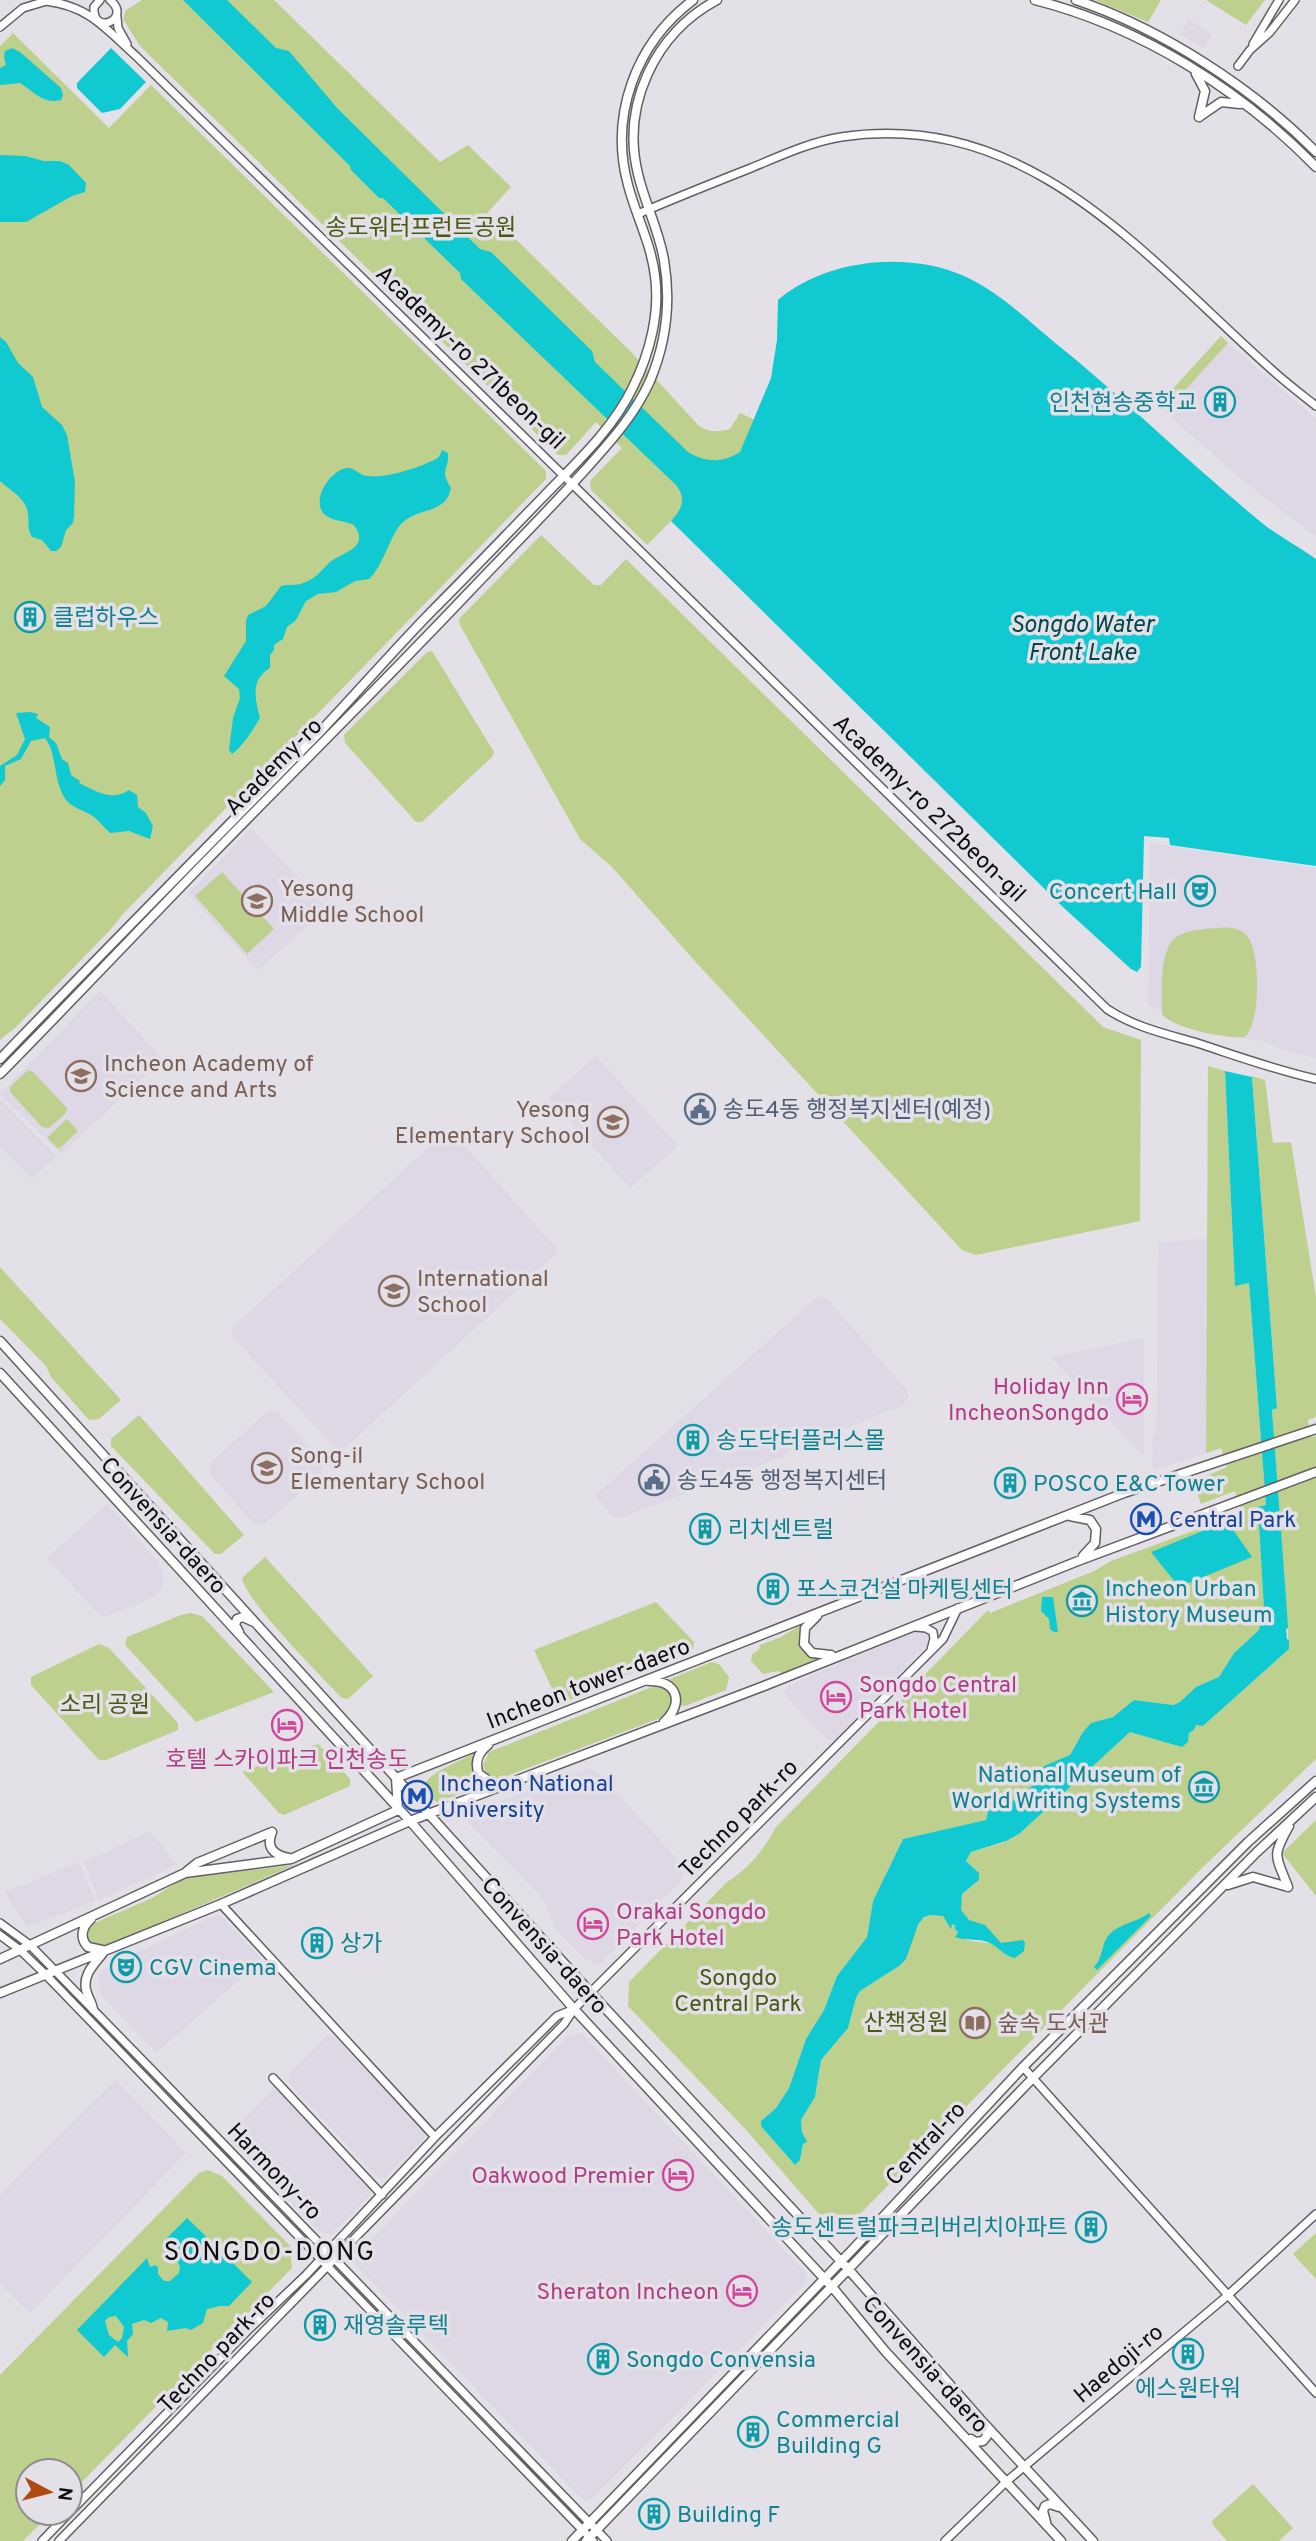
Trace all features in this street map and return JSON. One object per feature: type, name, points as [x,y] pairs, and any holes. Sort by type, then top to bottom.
[{"type":"main road","points":[[568,479],[622,407],[637,378],[652,334],[656,290],[651,254],[629,190],[623,161],[622,124],[628,92],[639,64],[671,19],[693,0]]},
{"type":"main road","points":[[568,479],[613,440],[633,414],[647,387],[662,345],[667,305],[663,255],[639,179],[634,156],[634,125],[640,94],[650,69],[672,34],[691,17],[717,0]]},
{"type":"main road","points":[[1035,0],[1120,30],[1192,69],[1251,108],[1316,167]]},
{"type":"main road","points":[[1076,0],[1160,37],[1228,79],[1283,121],[1316,152]]},
{"type":"main road","points":[[1192,69],[1205,91],[1199,117],[1224,102],[1251,108]]},
{"type":"main road","name":"Academy-ro","points":[[0,1059],[568,479]]},
{"type":"main road","name":"Academy-ro","points":[[0,1074],[426,638],[568,479]]},
{"type":"main road","name":"Convensia-daero","points":[[0,1341],[591,1993],[849,2270],[980,2419],[1093,2541]]},
{"type":"main road","name":"Convensia-daero","points":[[0,1373],[410,1822],[574,2009],[833,2288],[885,2351],[1062,2541]]},
{"type":"main road","name":"Incheon tower-daero","points":[[396,1778],[1141,1487],[1313,1430]]},
{"type":"main road","points":[[0,1993],[221,1904],[410,1822],[958,1607],[1316,1472]]},
{"type":"main road","points":[[1062,1517],[1084,1518],[1095,1526],[1095,1543],[1078,1561]]},
{"type":"main road","points":[[822,1612],[806,1628],[804,1644],[808,1651],[816,1654],[836,1655]]},
{"type":"main road","points":[[243,1640],[235,1625],[237,1619],[248,1618],[259,1625]]},
{"type":"main road","points":[[645,1681],[665,1684],[672,1689],[676,1698],[675,1711],[659,1726]]},
{"type":"main road","points":[[496,1739],[480,1752],[477,1768],[487,1781],[510,1784]]},
{"type":"main road","points":[[185,1872],[291,1859],[398,1810],[396,1778]]},
{"type":"main road","name":"Central-ro","points":[[572,2541],[841,2262],[1023,2067],[1248,1842],[1316,1781]]},
{"type":"main road","name":"Central-ro","points":[[589,2540],[1033,2078],[1220,1889],[1316,1797]]},
{"type":"main road","points":[[1220,1889],[1253,1877],[1288,1887],[1276,1853],[1277,1846],[1293,1819]]},
{"type":"main road","points":[[0,1959],[185,1872],[197,1863],[259,1838],[267,1839],[275,1854],[291,1859]]},
{"type":"main road","points":[[102,1912],[88,1921],[83,1929],[83,1940],[93,1949],[109,1949]]},
{"type":"main road","points":[[93,2009],[87,1993],[86,1979],[89,1969],[109,1949]]},
{"type":"main road","points":[[965,2436],[975,2442],[986,2439],[988,2431],[980,2419]]},
{"type":"main road","points":[[1049,2528],[1043,2511],[1046,2505],[1056,2506],[1067,2513]]},
{"type":"street","points":[[98,21],[93,10],[100,0]]},
{"type":"street","points":[[110,0],[117,8],[118,28],[136,56]]},
{"type":"street","points":[[1279,0],[1238,66],[1295,0]]},
{"type":"street","points":[[0,27],[15,12],[31,4],[49,1],[79,8],[98,21],[136,56]]},
{"type":"street","points":[[98,21],[109,23],[117,14]]},
{"type":"street","name":"Academy-ro 271beon-gil","points":[[136,56],[568,479]]},
{"type":"street","points":[[638,214],[793,151],[838,138],[886,133],[941,138],[1007,158],[1047,179],[1115,226],[1316,407]]},
{"type":"street","name":"Academy-ro 272beon-gil","points":[[568,479],[1107,1009],[1155,1031],[1316,1079]]},
{"type":"street","name":"Techno park-ro","points":[[330,2255],[446,2145],[564,2024],[574,2009],[929,1654],[947,1634],[958,1607]]},
{"type":"street","points":[[905,1629],[921,1627],[933,1632],[934,1639],[929,1654]]},
{"type":"street","points":[[221,1904],[435,2137]]},
{"type":"street","name":"Harmony-ro","points":[[0,1923],[30,1945],[93,2009],[607,2541]]},
{"type":"street","name":"Harmony-ro","points":[[0,1936],[20,1950],[45,1974],[589,2540]]},
{"type":"street","name":"Techno park-ro","points":[[59,2541],[324,2262],[435,2137],[553,2020],[574,2009]]},
{"type":"street","points":[[1023,2067],[1316,2393]]},
{"type":"street","points":[[273,2078],[382,2195]]},
{"type":"street","name":"Haedoji-ro","points":[[944,2541],[1024,2466],[1227,2296],[1316,2214]]},
{"type":"street","points":[[84,2497],[239,2339],[324,2262]]},
{"type":"street","points":[[42,2541],[55,2527]]},
{"type":"shaded area","points":[[1189,20],[1212,34],[1204,48],[1180,34]]},
{"type":"shaded area","points":[[1228,343],[1316,419],[1316,537],[1241,479],[1165,412]]},
{"type":"shaded area","name":"Yesong Middle School","points":[[251,828],[327,908],[258,970],[188,894]]},
{"type":"shaded area","points":[[1150,843],[1316,868],[1316,1058],[1289,1052],[1263,1041],[1209,1033],[1168,1020],[1163,1017],[1162,1011],[1148,1005]]},
{"type":"shaded area","name":"Incheon Academy of Science and Arts","points":[[100,991],[163,1059],[61,1154],[0,1094]]},
{"type":"shaded area","name":"Yesong Elementary School","points":[[596,1056],[678,1146],[630,1188],[549,1098]]},
{"type":"shaded area","points":[[0,1099],[56,1156],[32,1179],[0,1147]]},
{"type":"shaded area","name":"International School","points":[[445,1132],[453,1133],[557,1249],[556,1254],[344,1449],[336,1449],[232,1336],[232,1328]]},
{"type":"shaded area","points":[[1207,1239],[1206,1453],[1156,1470],[1152,1465],[1153,1437],[1156,1434],[1159,1242]]},
{"type":"shaded area","points":[[818,1296],[827,1299],[906,1389],[908,1396],[904,1405],[791,1450],[783,1457],[619,1518],[613,1517],[597,1498],[597,1494]]},
{"type":"shaded area","points":[[1144,1338],[1144,1457],[1051,1357]]},
{"type":"shaded area","name":"Song-il Elementary School","points":[[269,1410],[278,1412],[322,1461],[322,1474],[264,1524],[253,1523],[210,1474],[211,1462]]},
{"type":"shaded area","points":[[107,1504],[158,1561],[164,1578],[162,1588],[155,1596],[106,1617],[98,1614],[47,1558]]},
{"type":"shaded area","points":[[918,1631],[929,1634],[929,1643],[834,1741],[826,1739],[783,1693],[789,1686]]},
{"type":"shaded area","points":[[588,1768],[599,1773],[686,1869],[679,1883],[599,1965],[584,1958],[556,1930],[543,1899],[468,1822],[467,1816]]},
{"type":"shaded area","points":[[150,1831],[177,1865],[99,1900],[84,1862]]},
{"type":"shaded area","points":[[79,1862],[95,1901],[27,1927],[5,1892]]},
{"type":"shaded area","points":[[217,1915],[221,1916],[262,1960],[156,2053],[103,1997],[98,1985],[99,1977],[103,1970],[112,1964]]},
{"type":"shaded area","points":[[581,2033],[806,2273],[805,2284],[589,2501],[584,2501],[355,2264],[356,2255],[568,2036]]},
{"type":"shaded area","points":[[327,2035],[336,2038],[424,2133],[424,2139],[385,2178],[378,2178],[288,2082],[289,2075]]},
{"type":"shaded area","points":[[116,2080],[186,2153],[30,2313],[0,2284],[0,2194]]},
{"type":"shaded area","points":[[273,2090],[278,2090],[370,2187],[370,2195],[331,2235],[320,2232],[230,2140],[230,2133]]},
{"type":"green space","name":"송도워터프런트공원","points":[[142,0],[274,0],[440,162],[468,145],[511,187],[488,212],[631,352],[698,425],[714,431],[730,429],[740,413],[755,420],[740,452],[647,545],[591,490],[590,481],[622,448],[596,422],[566,455],[558,455],[140,46],[123,19],[126,10]]},
{"type":"green space","points":[[1095,0],[1161,0],[1148,22]]},
{"type":"green space","points":[[1206,0],[1265,0],[1246,25]]},
{"type":"green space","points":[[13,33],[109,128],[151,85],[546,471],[546,479],[16,1027],[0,1040],[0,46]]},
{"type":"green space","points":[[1221,336],[1228,343],[1166,411],[1159,404]]},
{"type":"green space","points":[[541,535],[594,585],[601,585],[626,559],[1103,1027],[1141,1040],[1140,1221],[976,1255],[962,1250],[693,959],[612,867],[580,839],[459,619]]},
{"type":"green space","points":[[432,651],[494,752],[492,757],[422,822],[416,822],[345,743],[344,735],[427,652]]},
{"type":"green space","points":[[222,872],[274,929],[247,954],[195,896]]},
{"type":"green space","points":[[1233,928],[1244,933],[1252,944],[1255,957],[1256,1005],[1250,1030],[1244,1037],[1200,1032],[1176,1024],[1162,1014],[1162,972],[1167,950],[1172,942],[1187,932]]},
{"type":"green space","points":[[1208,1066],[1225,1071],[1235,1285],[1249,1282],[1266,1505],[1259,1508],[1264,1609],[1259,1630],[1234,1653],[1219,1677],[1194,1689],[1180,1702],[1173,1705],[1134,1700],[1113,1717],[1091,1724],[1083,1732],[1070,1755],[1042,1768],[1032,1786],[1016,1800],[1001,1803],[974,1797],[988,1812],[987,1820],[903,1839],[873,1901],[867,1937],[837,1976],[824,2010],[806,2039],[789,2088],[776,2108],[763,2119],[761,2126],[795,2165],[800,2160],[803,2144],[806,2142],[801,2120],[815,2097],[821,2060],[848,2028],[860,1991],[899,1966],[921,1920],[930,1915],[943,1916],[950,1926],[956,1926],[954,1928],[958,1932],[955,1936],[989,1943],[986,1927],[969,1920],[960,1910],[962,1894],[979,1880],[979,1873],[966,1861],[971,1852],[1002,1843],[1019,1834],[1130,1732],[1188,1742],[1189,1733],[1196,1725],[1203,1726],[1289,1649],[1272,1410],[1277,1408],[1252,1076],[1265,1080],[1273,1143],[1291,1142],[1316,1297],[1316,1417],[1308,1420],[1311,1437],[1316,1436],[1316,1759],[1202,1868],[851,2223],[836,2224],[825,2221],[748,2132],[628,2006],[629,1982],[727,1882],[749,1865],[776,1827],[988,1610],[990,1613],[1094,1571],[1111,1561],[1242,1513],[1235,1491],[1201,1504],[1193,1482],[1227,1467],[1221,1448],[1206,1453]]},
{"type":"green space","points":[[28,1070],[67,1108],[66,1113],[49,1128],[42,1127],[10,1092],[10,1087]]},
{"type":"green space","points":[[67,1119],[78,1131],[59,1149],[47,1138]]},
{"type":"green space","points":[[0,1267],[121,1400],[99,1419],[89,1420],[51,1377],[46,1366],[0,1319]]},
{"type":"green space","points":[[139,1415],[244,1535],[221,1554],[215,1554],[111,1446],[111,1439]]},
{"type":"green space","points":[[265,1557],[373,1676],[348,1699],[342,1698],[302,1656],[247,1589],[242,1578]]},
{"type":"green space","points":[[656,1602],[694,1642],[693,1649],[559,1704],[534,1650]]},
{"type":"green space","points":[[191,1613],[202,1616],[274,1692],[196,1722],[125,1645],[127,1637]]},
{"type":"green space","points":[[807,1621],[800,1634],[801,1645],[809,1653],[822,1658],[783,1674],[778,1671],[763,1674],[751,1661],[752,1654],[759,1650],[760,1645],[781,1637]]},
{"type":"green space","name":"소리 공원","points":[[99,1644],[109,1648],[178,1723],[178,1730],[106,1760],[99,1760],[31,1685],[31,1677]]},
{"type":"green space","points":[[712,1662],[719,1664],[729,1677],[726,1690],[685,1706],[680,1705],[670,1679]]},
{"type":"green space","points":[[652,1687],[665,1689],[674,1700],[668,1714],[663,1717],[499,1779],[485,1771],[483,1765],[489,1752]]},
{"type":"green space","points":[[318,1744],[350,1779],[350,1786],[284,1815],[279,1813],[243,1773],[244,1771]]},
{"type":"green space","points":[[472,1754],[475,1755],[485,1785],[437,1802],[427,1794],[425,1787],[428,1780]]},
{"type":"green space","points":[[1316,1820],[1316,1896],[1282,1853]]},
{"type":"green space","points":[[295,1865],[104,1947],[93,1946],[86,1940],[88,1926],[152,1898],[184,1878]]},
{"type":"green space","points":[[208,2170],[222,2176],[290,2246],[292,2268],[84,2480],[84,2457],[14,2457],[14,2527],[37,2527],[23,2541],[0,2541],[0,2375],[199,2173]]},
{"type":"green space","points":[[1316,2233],[1316,2279],[1293,2254]]},
{"type":"green space","points":[[1253,2484],[1293,2528],[1279,2541],[1227,2541],[1212,2521]]},
{"type":"water","name":"Songdo Water Front Lake","points":[[183,0],[227,0],[276,48],[289,51],[337,108],[480,249],[491,252],[592,351],[595,362],[688,452],[701,458],[721,460],[740,452],[771,378],[777,340],[778,300],[797,286],[819,275],[868,263],[918,263],[964,276],[1000,297],[1256,518],[1316,559],[1316,866],[1170,845],[1169,838],[1144,836],[1141,967],[1137,972],[1131,969],[1064,908],[671,521],[682,504],[676,485],[461,279],[460,273],[383,198],[379,198]]},
{"type":"water","points":[[12,48],[61,88],[61,100],[44,99],[20,83],[0,85],[0,68],[6,65],[5,51]]},
{"type":"water","points":[[111,48],[146,82],[120,109],[102,113],[77,88],[77,83]]},
{"type":"water","points":[[0,155],[60,161],[69,165],[86,183],[85,192],[72,196],[26,222],[0,222]]},
{"type":"water","points":[[0,337],[18,363],[33,377],[42,407],[62,425],[67,435],[75,482],[74,517],[73,523],[66,530],[61,547],[56,551],[51,551],[42,540],[32,537],[25,504],[0,481]]},
{"type":"water","points":[[442,450],[448,453],[445,473],[451,488],[444,502],[410,517],[398,527],[379,566],[369,579],[355,581],[336,592],[318,594],[306,601],[296,620],[287,627],[283,639],[274,645],[270,655],[270,668],[259,678],[257,684],[256,697],[260,718],[244,742],[232,754],[229,750],[233,718],[240,698],[239,689],[224,676],[246,641],[248,615],[266,606],[281,586],[307,582],[334,559],[357,545],[359,540],[354,525],[334,520],[324,514],[320,501],[324,486],[334,474],[347,468],[364,475],[383,476],[424,465],[439,457]]},
{"type":"water","points":[[16,713],[38,714],[36,718],[50,727],[49,737],[56,743],[62,759],[68,763],[71,775],[80,781],[79,783],[104,794],[116,795],[129,790],[137,795],[138,807],[146,813],[153,826],[150,839],[129,831],[110,833],[94,817],[69,803],[60,788],[49,744],[45,738],[31,741],[21,759],[5,766],[5,780],[0,786],[0,766],[17,755],[25,739]]},
{"type":"water","points":[[1225,1071],[1252,1077],[1277,1408],[1272,1410],[1289,1649],[1203,1726],[1196,1725],[1189,1733],[1188,1742],[1182,1747],[1130,1732],[1019,1834],[971,1852],[966,1861],[979,1873],[979,1880],[962,1894],[961,1910],[969,1920],[985,1925],[1001,1943],[1023,1940],[1024,1951],[1015,1958],[1011,1957],[986,1941],[955,1937],[958,1932],[954,1928],[956,1926],[952,1924],[951,1929],[943,1916],[930,1915],[923,1918],[906,1959],[860,1991],[848,2028],[821,2060],[815,2097],[801,2120],[802,2132],[807,2142],[803,2144],[800,2160],[795,2165],[761,2126],[761,2121],[776,2108],[789,2088],[806,2039],[824,2010],[837,1976],[867,1937],[873,1901],[903,1839],[986,1820],[988,1812],[972,1807],[974,1797],[1001,1803],[1016,1800],[1032,1786],[1044,1766],[1070,1755],[1091,1723],[1113,1717],[1134,1700],[1173,1705],[1180,1702],[1196,1687],[1219,1677],[1234,1653],[1259,1630],[1264,1609],[1258,1507],[1266,1505],[1249,1283],[1235,1286]]},
{"type":"water","points":[[1227,1521],[1252,1557],[1179,1587],[1151,1552]]},
{"type":"water","points":[[1042,1597],[1053,1597],[1058,1632],[1050,1629],[1049,1619],[1041,1611]]},
{"type":"water","points":[[1149,1913],[1151,1916],[1097,1970],[1094,1967],[1108,1936],[1117,1928]]},
{"type":"water","points":[[187,2218],[215,2245],[216,2252],[225,2255],[252,2282],[229,2306],[207,2309],[203,2323],[191,2330],[186,2328],[167,2331],[168,2322],[161,2318],[151,2323],[144,2320],[132,2324],[133,2334],[127,2341],[128,2357],[115,2345],[104,2357],[77,2330],[147,2258],[150,2267],[158,2267],[158,2274],[164,2281],[170,2281],[179,2273],[180,2266],[168,2247],[162,2243]],"holes":[[[116,2316],[124,2327],[122,2338],[118,2342],[109,2335],[105,2321]]]},
{"type":"place","name":"인천현송중학교","points":[[1220,402]]},
{"type":"place","name":"클럽하우스","points":[[30,617]]},
{"type":"place","name":"Concert Hall","points":[[1200,891]]},
{"type":"place","name":"Yesong Middle School","points":[[257,901]]},
{"type":"place","name":"Incheon Academy of Science and Arts","points":[[81,1076]]},
{"type":"place","name":"송도4동 행정복지센터(예정)","points":[[700,1109]]},
{"type":"place","name":"Yesong Elementary School","points":[[613,1122]]},
{"type":"place","name":"International School","points":[[394,1291]]},
{"type":"place","name":"Holiday Inn IncheonSongdo","points":[[1132,1399]]},
{"type":"place","name":"송도닥터플러스몰","points":[[693,1440]]},
{"type":"place","name":"Song-il Elementary School","points":[[267,1468]]},
{"type":"place","name":"송도4동 행정복지센터","points":[[654,1480]]},
{"type":"place","name":"POSCO E&C Tower","points":[[1010,1483]]},
{"type":"place","name":"Central Park","points":[[1146,1519]]},
{"type":"place","name":"리치센트럴","points":[[705,1529]]},
{"type":"place","name":"포스코건설 마케팅센터","points":[[773,1589]]},
{"type":"place","name":"Incheon Urban History Museum","points":[[1082,1601]]},
{"type":"place","name":"Songdo Central Park Hotel","points":[[836,1697]]},
{"type":"place","name":"호텔 스카이파크 인천송도","points":[[287,1725]]},
{"type":"place","name":"National Museum of World Writing Systems","points":[[1204,1787]]},
{"type":"place","name":"Incheon National University","points":[[417,1796]]},
{"type":"place","name":"Orakai Songdo Park Hotel","points":[[593,1924]]},
{"type":"place","name":"상가","points":[[317,1943]]},
{"type":"place","name":"CGV Cinema","points":[[126,1967]]},
{"type":"place","name":"숲속 도서관","points":[[975,2023]]},
{"type":"place","name":"Oakwood Premier","points":[[678,2175]]},
{"type":"place","name":"송도센트럴파크리버리치아파트","points":[[1091,2227]]},
{"type":"place","name":"Sheraton Incheon","points":[[742,2291]]},
{"type":"place","name":"재영솔루텍","points":[[320,2325]]},
{"type":"place","name":"에스원타워","points":[[1188,2354]]},
{"type":"place","name":"Songdo Convensia","points":[[603,2359]]},
{"type":"place","name":"Commercial Building G","points":[[753,2432]]},
{"type":"place","name":"Building F","points":[[654,2514]]},
{"type":"district","name":"SONGDO-DONG","points":[[270,2251]]},
{"type":"park label","name":"Songdo Central Park","points":[[738,1990]]},
{"type":"park label","name":"산책정원","points":[[906,2022]]}]
